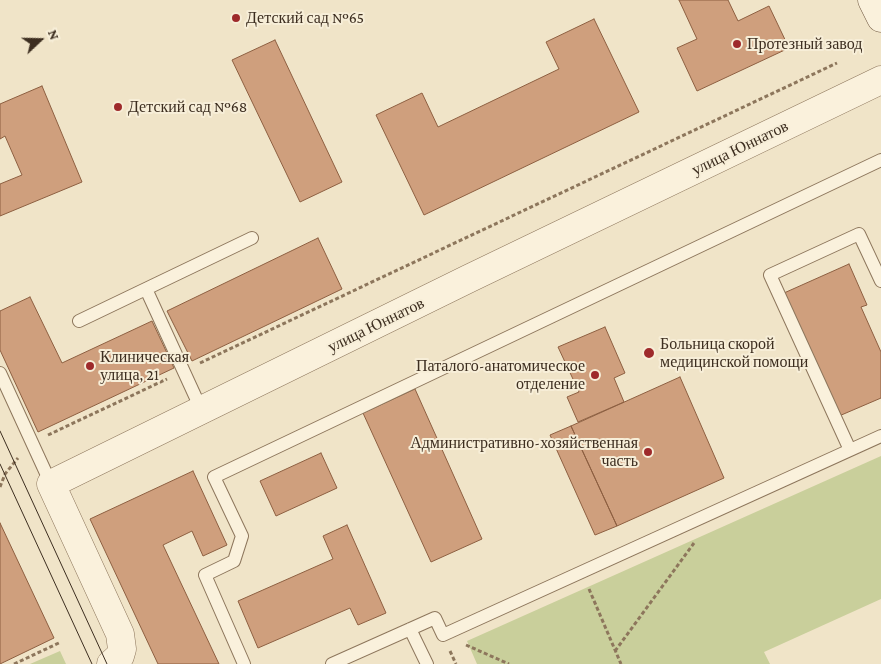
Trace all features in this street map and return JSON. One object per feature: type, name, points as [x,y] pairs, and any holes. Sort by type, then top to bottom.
[{"type":"street","points":[[872,0],[881,18]]},
{"type":"street","name":"улица Юннатов","points":[[51,484],[201,409],[881,80]]},
{"type":"street","points":[[51,484],[120,634],[122,649],[120,656],[111,664]]},
{"type":"lane","points":[[244,664],[205,575],[234,560],[242,536],[214,477],[881,160]]},
{"type":"lane","points":[[850,450],[770,275],[860,234],[881,281]]},
{"type":"lane","points":[[79,320],[252,238]]},
{"type":"lane","points":[[146,289],[201,409]]},
{"type":"lane","points":[[0,373],[51,484]]},
{"type":"lane","points":[[332,664],[435,618],[443,635],[881,436]]},
{"type":"lane","points":[[410,629],[427,664]]},
{"type":"path","points":[[0,487],[5,474],[32,442],[837,63]]},
{"type":"path","points":[[615,651],[718,510]]},
{"type":"path","points":[[582,572],[621,664]]},
{"type":"path","points":[[443,635],[509,664]]},
{"type":"path","points":[[14,664],[62,642]]},
{"type":"green space","points":[[881,456],[881,599],[764,652],[770,664],[477,664],[467,641]]},
{"type":"green space","points":[[60,651],[66,664],[30,664]]},
{"type":"building","name":"Протезный завод","points":[[679,0],[728,0],[738,21],[769,6],[789,48],[697,91],[677,48],[697,39]]},
{"type":"building","points":[[594,19],[639,112],[424,215],[376,115],[422,93],[438,127],[559,69],[546,42]]},
{"type":"building","points":[[275,40],[342,182],[300,202],[232,60]]},
{"type":"building","points":[[42,86],[82,182],[0,216],[0,184],[22,175],[5,136],[0,139],[0,104]]},
{"type":"building","points":[[318,238],[342,289],[192,361],[167,311]]},
{"type":"building","points":[[849,264],[867,305],[861,307],[881,352],[881,398],[839,416],[784,293]]},
{"type":"building","name":"Клиническая улица, 21","points":[[30,297],[62,363],[152,321],[174,368],[38,432],[0,350],[0,311]]},
{"type":"building","name":"Паталого-анатомическое отделение","points":[[605,327],[625,373],[614,378],[624,402],[578,422],[567,397],[579,392],[558,347]]},
{"type":"building","name":"Административно-хозяйственная часть","points":[[680,377],[724,478],[617,526],[571,426]]},
{"type":"building","points":[[415,389],[482,539],[431,562],[363,413]]},
{"type":"building","points":[[571,426],[617,526],[595,535],[550,435]]},
{"type":"building","points":[[321,453],[337,488],[276,516],[260,481]]},
{"type":"building","points":[[193,471],[227,545],[203,556],[192,531],[163,545],[219,664],[158,664],[90,519]]},
{"type":"building","points":[[0,523],[54,638],[0,664]]},
{"type":"building","points":[[347,525],[386,613],[358,625],[350,608],[258,648],[238,601],[333,559],[323,536]]},
{"type":"tram line","points":[[0,431],[107,664]]},
{"type":"tram line","points":[[0,464],[92,664]]},
{"type":"place","name":"Детский сад №65","points":[[236,18]]},
{"type":"place","name":"Протезный завод","points":[[737,44]]},
{"type":"place","name":"Детский сад №68","points":[[118,107]]},
{"type":"place","name":"Больница скорой медицинской помощи","points":[[649,353]]},
{"type":"place","name":"Клиническая улица, 21","points":[[90,366]]},
{"type":"place","name":"Паталого-анатомическое отделение","points":[[595,375]]},
{"type":"place","name":"Административно-хозяйственная часть","points":[[648,452]]}]
